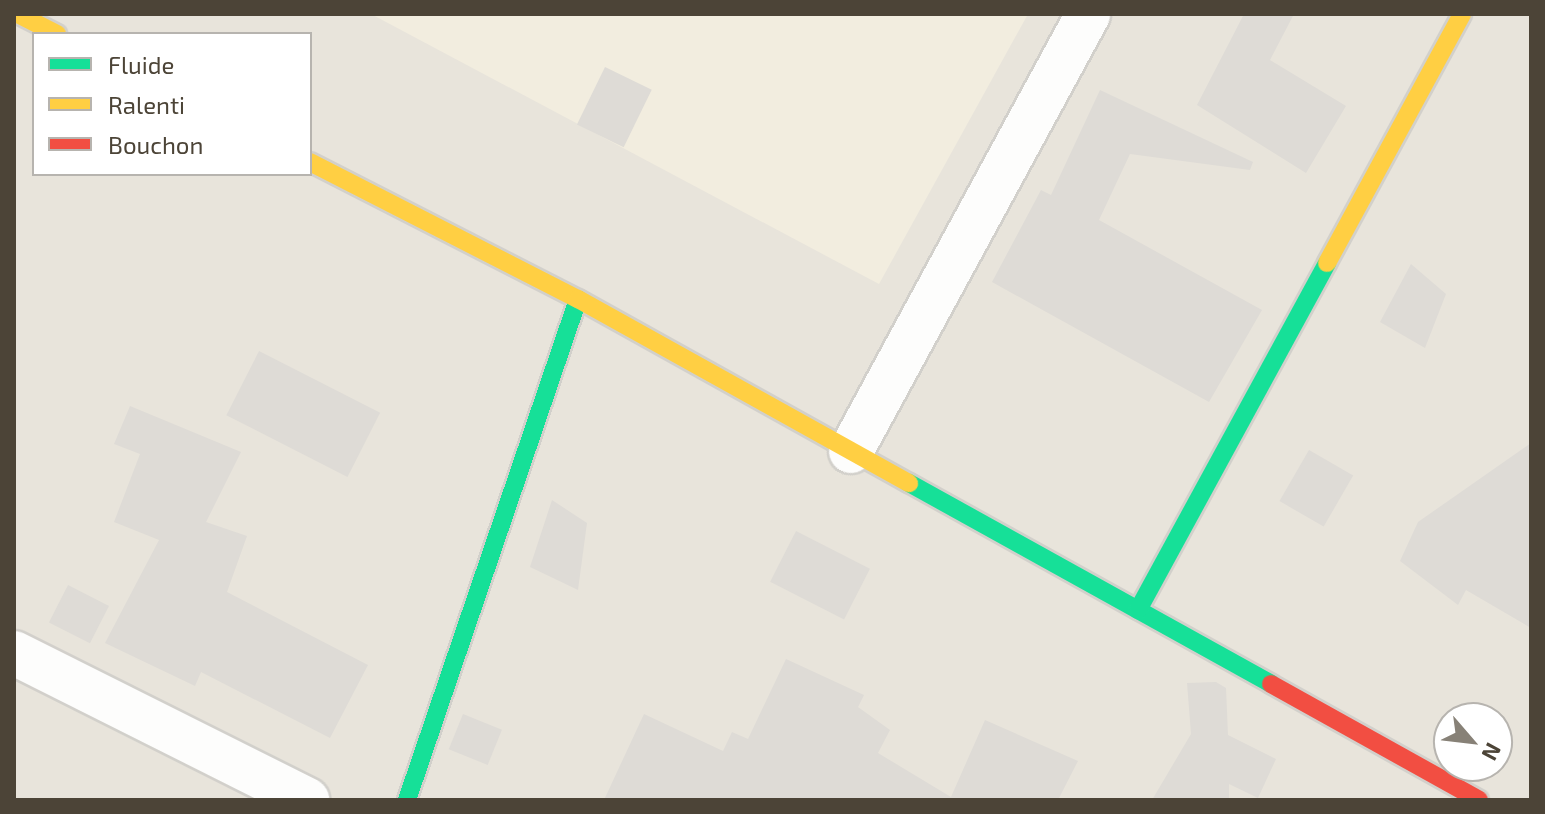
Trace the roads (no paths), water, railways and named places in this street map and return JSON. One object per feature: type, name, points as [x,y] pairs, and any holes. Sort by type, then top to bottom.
[{"type":"street","points":[[18,14],[53,32]]},
{"type":"street","points":[[851,451],[1088,14]]},
{"type":"street","points":[[1138,610],[1462,14]]},
{"type":"street","points":[[312,163],[578,299],[1138,610],[1456,795]]},
{"type":"street","points":[[407,800],[578,299]]},
{"type":"street","points":[[14,653],[307,800]]}]
